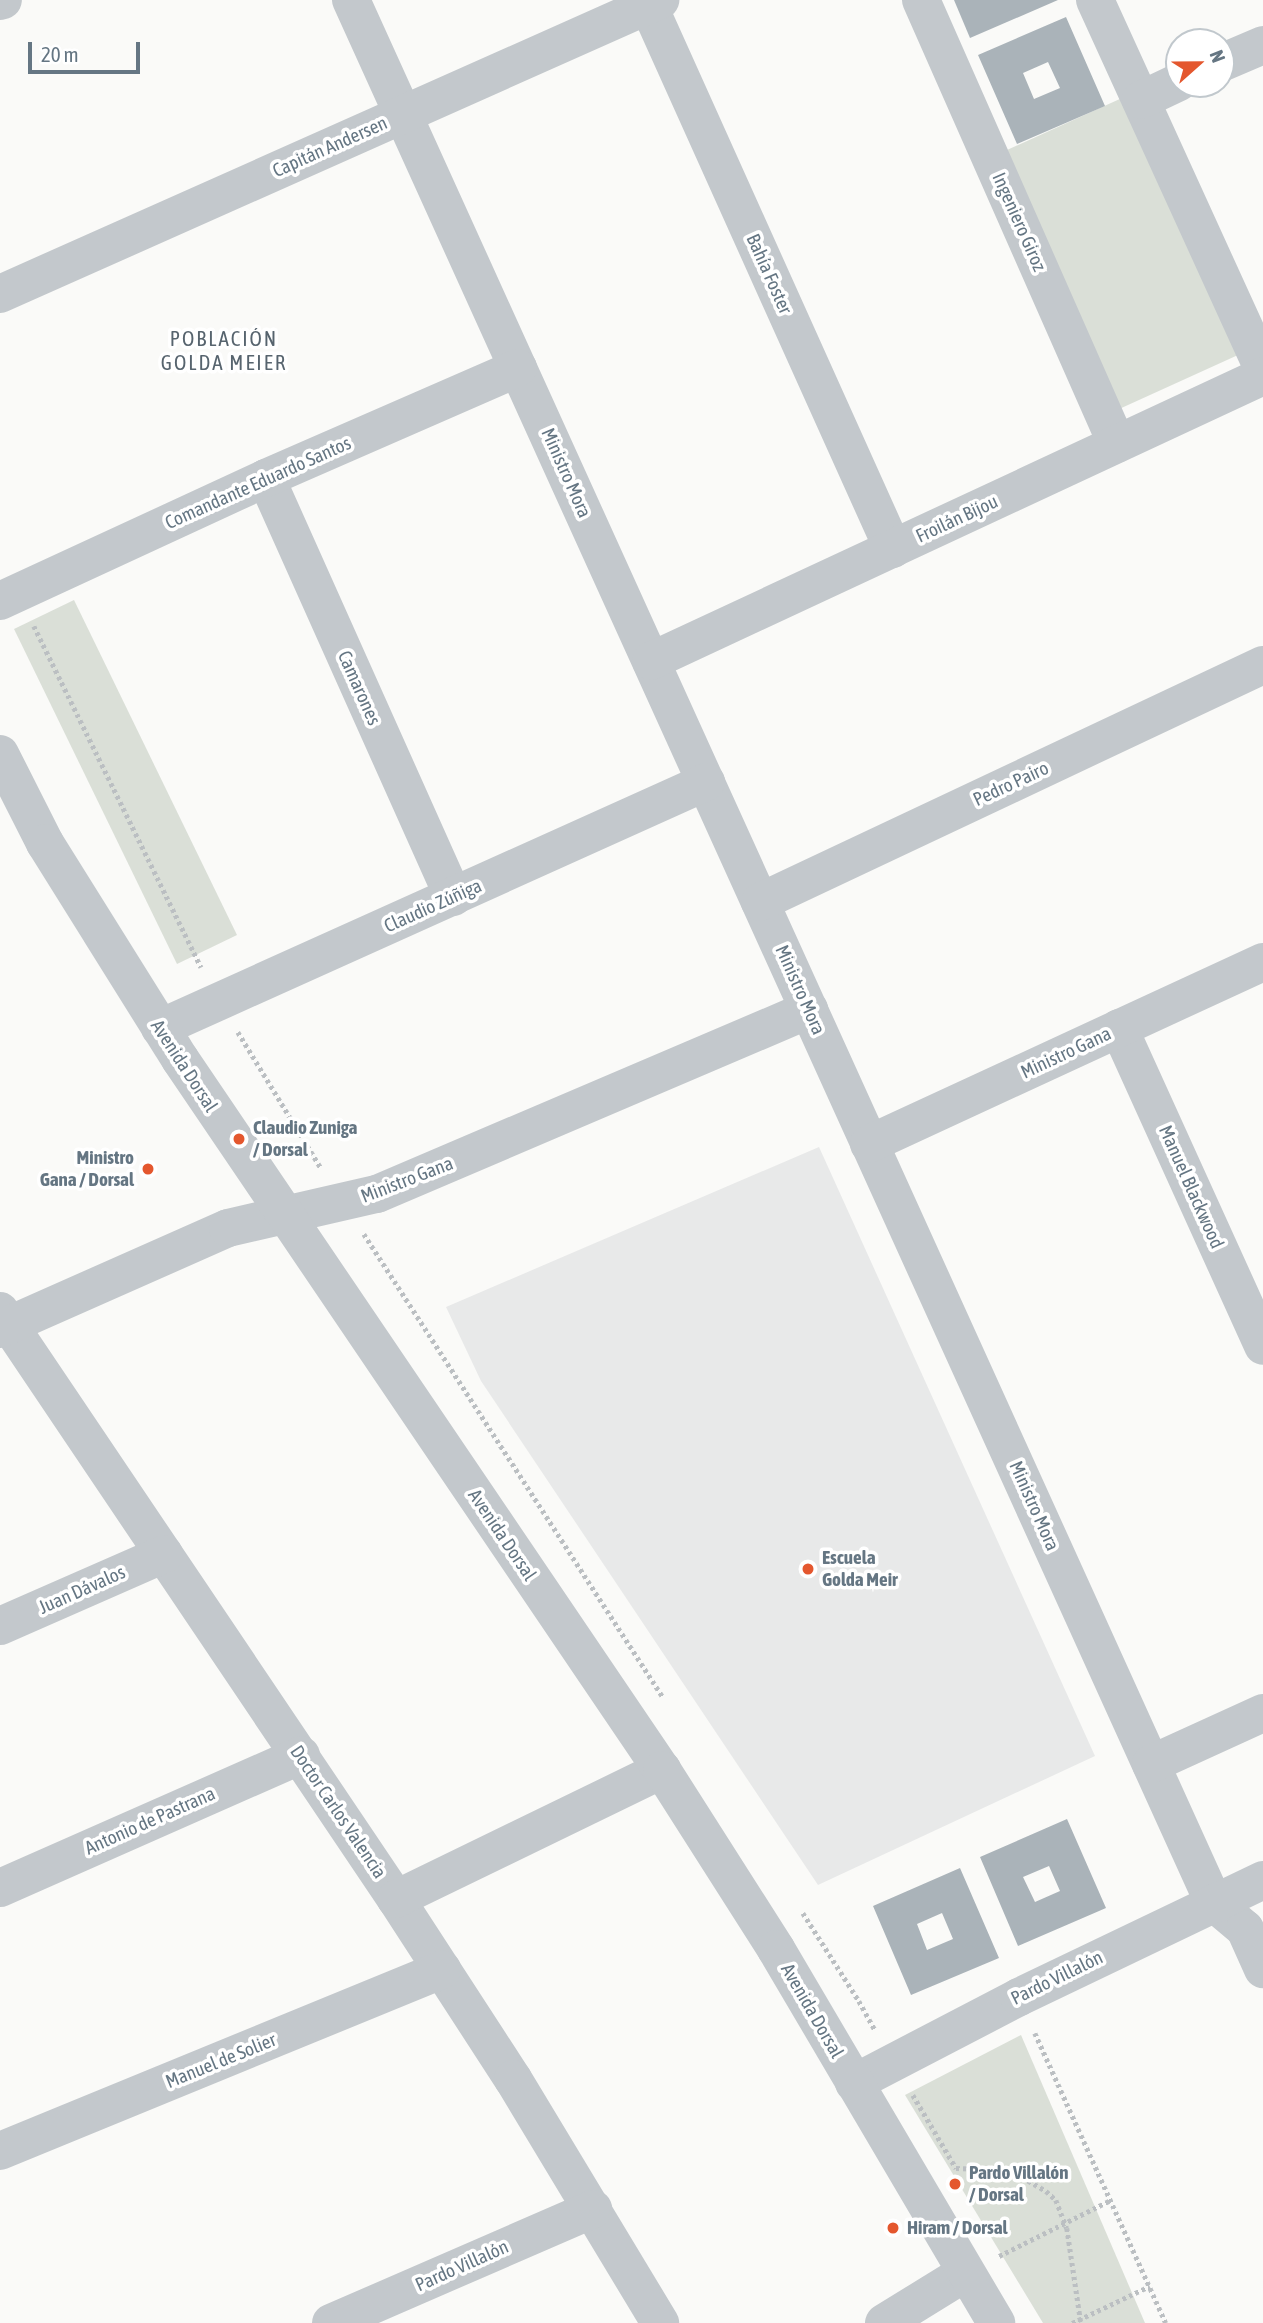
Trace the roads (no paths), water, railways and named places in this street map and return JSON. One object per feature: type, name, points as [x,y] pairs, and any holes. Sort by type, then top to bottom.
[{"type":"street","name":"Ministro Mora","points":[[351,0],[1214,1903],[1245,1929],[1263,1969]]},
{"type":"street","name":"Ingeniero Giroz","points":[[922,0],[1117,444]]},
{"type":"street","points":[[1095,0],[1141,100],[1255,330],[1263,369]]},
{"type":"street","name":"Capitán Andersen","points":[[0,294],[651,2]]},
{"type":"street","name":"Bahía Foster","points":[[651,2],[893,549]]},
{"type":"street","points":[[1235,57],[1263,44]]},
{"type":"street","points":[[1141,100],[1165,89]]},
{"type":"street","name":"Comandante Eduardo Santos","points":[[9,597],[265,478],[518,368]]},
{"type":"street","name":"Froilán Bijou","points":[[651,661],[1263,376]]},
{"type":"street","name":"Camarones","points":[[265,478],[453,897]]},
{"type":"street","name":"Pedro Pairo","points":[[760,902],[1263,666]]},
{"type":"street","name":"Avenida Dorsal","points":[[0,754],[45,843],[160,1028],[662,1770],[776,1949],[996,2323]]},
{"type":"street","name":"Claudio Zúñiga","points":[[160,1028],[706,782]]},
{"type":"street","name":"Ministro Gana","points":[[869,1144],[1263,961]]},
{"type":"street","name":"Ministro Gana","points":[[3,1321],[228,1228],[284,1213],[344,1203],[377,1194],[809,1010]]},
{"type":"street","name":"Manuel Blackwood","points":[[1119,1028],[1263,1346]]},
{"type":"street","name":"Doctor Carlos Valencia","points":[[3,1321],[301,1755],[396,1899],[593,2209],[660,2323]]},
{"type":"street","name":"Juan Dávalos","points":[[0,1626],[164,1554]]},
{"type":"street","points":[[1151,1764],[1263,1713]]},
{"type":"street","name":"Antonio de Pastrana","points":[[0,1888],[301,1755]]},
{"type":"street","points":[[396,1899],[662,1770]]},
{"type":"street","name":"Pardo Villalón","points":[[854,2083],[1018,1997],[1263,1880]]},
{"type":"street","name":"Manuel de Solier","points":[[0,2151],[442,1970]]},
{"type":"street","name":"Pardo Villalón","points":[[331,2323],[593,2209]]},
{"type":"street","points":[[884,2323],[965,2273]]},
{"type":"place","name":"Claudio Zuniga / Dorsal","points":[[239,1139]]},
{"type":"place","name":"Ministro Gana / Dorsal","points":[[148,1169]]},
{"type":"place","name":"Escuela Golda Meir","points":[[808,1569]]},
{"type":"place","name":"Pardo Villalón / Dorsal","points":[[955,2184]]},
{"type":"place","name":"Hiram / Dorsal","points":[[893,2228]]},
{"type":"district","name":"POBLACIÓN GOLDA MEIER","points":[[224,350]]}]
